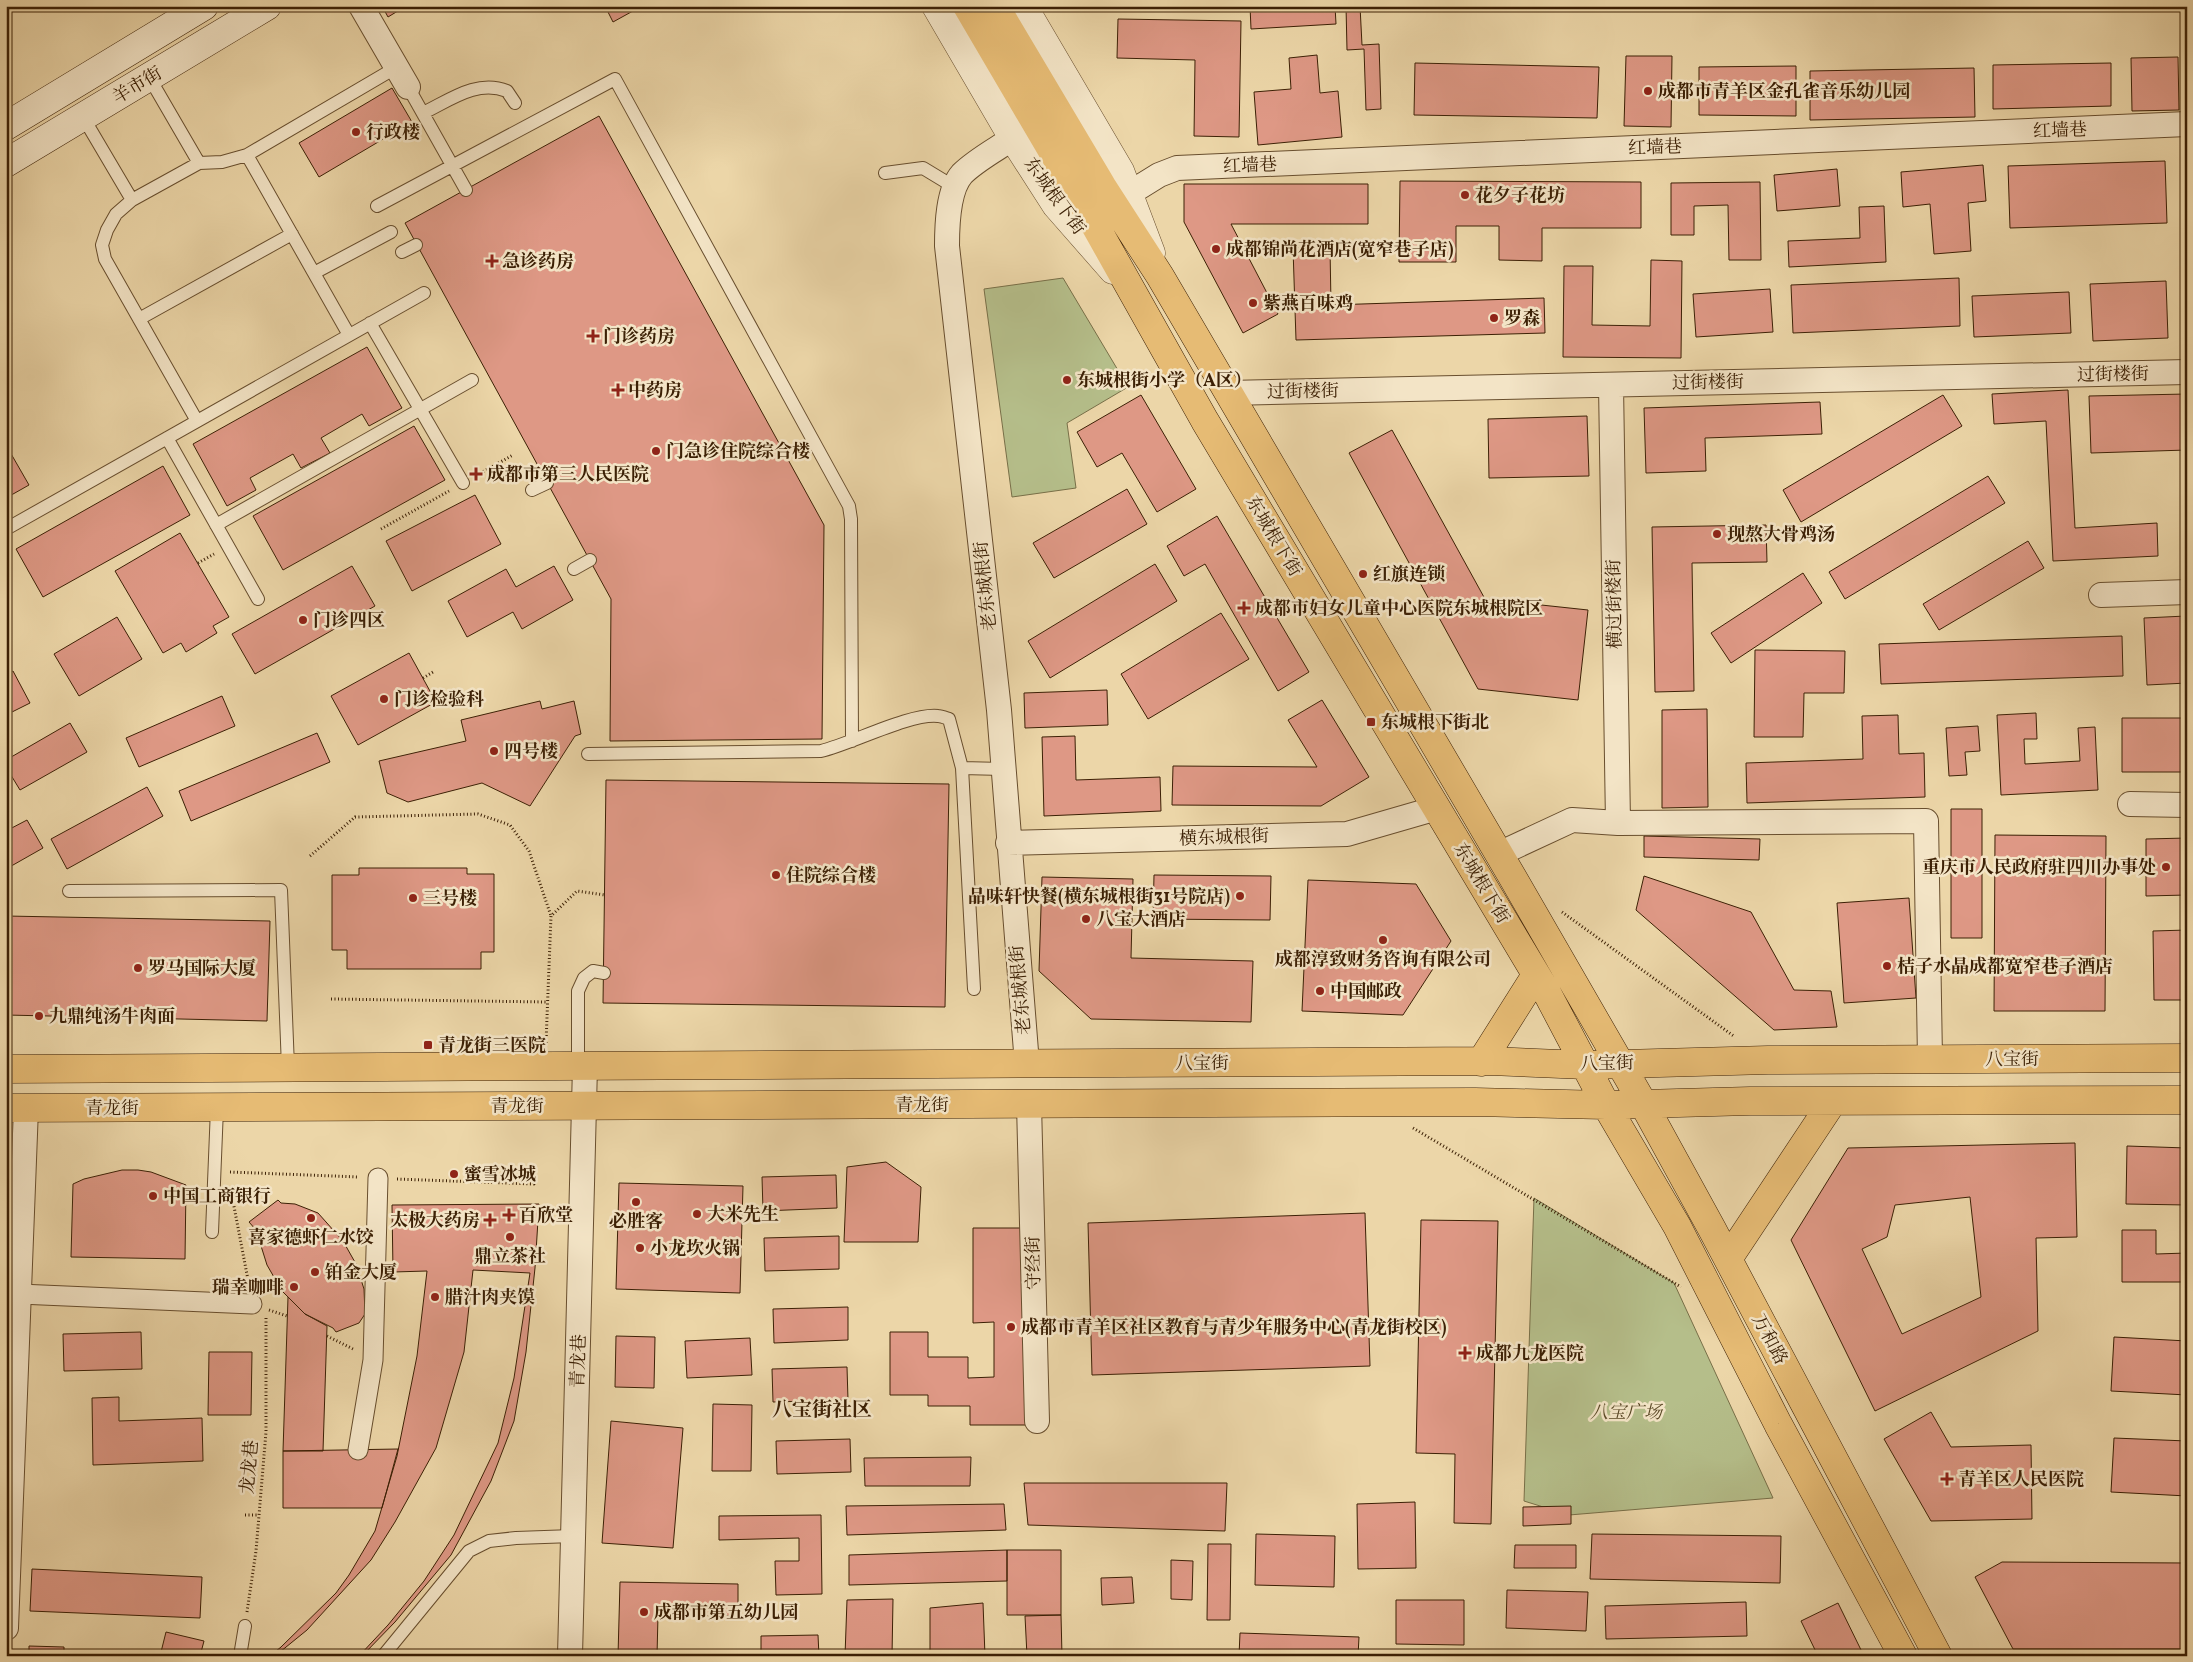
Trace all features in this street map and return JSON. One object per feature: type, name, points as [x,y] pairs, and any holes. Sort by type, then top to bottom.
[{"type":"main road","points":[[967,6],[1134,294]]},
{"type":"main road","points":[[996,6],[1102,186],[1160,276]]},
{"type":"main road","name":"东城根下街","points":[[1160,276],[1499,854],[1618,1063]]},
{"type":"main road","name":"东城根下街","points":[[1134,294],[1205,421],[1536,975],[1606,1105]]},
{"type":"main road","points":[[1481,1062],[1536,975]]},
{"type":"main road","name":"八宝街","points":[[1027,1064],[1481,1062],[1586,1065],[1930,1059],[2187,1058]]},
{"type":"main road","name":"万和路","points":[[1618,1063],[1644,1105],[1728,1259],[1938,1656]]},
{"type":"main road","points":[[6,1069],[1027,1064]]},
{"type":"main road","points":[[1029,1104],[1482,1102],[1644,1105],[1750,1101],[2187,1100]]},
{"type":"main road","points":[[1728,1259],[1833,1101]]},
{"type":"main road","name":"青龙街","points":[[16,1108],[1029,1104]]},
{"type":"main road","name":"万和路","points":[[1606,1105],[1677,1226],[1778,1424],[1897,1648]]},
{"type":"street","name":"羊市街","points":[[6,126],[204,6]]},
{"type":"street","name":"羊市街","points":[[6,163],[268,6]]},
{"type":"street","points":[[361,6],[402,77]]},
{"type":"street","name":"东城根下街","points":[[936,6],[1013,138],[1056,204],[1134,294]]},
{"type":"street","name":"东城根下街","points":[[1023,6],[1120,170],[1160,276]]},
{"type":"street","name":"红墙巷","points":[[1130,193],[1159,175],[1176,168],[2187,124]]},
{"type":"street","name":"老东城根街","points":[[1013,138],[962,175],[947,218],[947,246],[999,710],[1008,843],[1027,1064]]},
{"type":"street","name":"过街楼街","points":[[1228,393],[2187,372]]},
{"type":"street","name":"横过街楼街","points":[[1611,384],[1618,822]]},
{"type":"street","points":[[2101,595],[2187,592]]},
{"type":"street","points":[[2130,804],[2187,805]]},
{"type":"street","name":"横东城根街","points":[[1008,843],[1347,834],[1437,808]]},
{"type":"street","points":[[1499,854],[1572,820],[1618,822],[1926,821],[1930,1059]]},
{"type":"street","name":"青龙巷","points":[[570,1656],[585,1066]]},
{"type":"street","name":"守经街","points":[[1029,1104],[1037,1421]]},
{"type":"street","points":[[6,1628],[19,1294],[16,1108]]},
{"type":"street","points":[[358,1450],[373,1360],[378,1178]]},
{"type":"street","points":[[19,1294],[259,1306]]},
{"type":"street","name":"万和路","points":[[1918,1616],[1946,1656]]},
{"type":"lane","points":[[149,77],[199,163]]},
{"type":"lane","points":[[197,421],[105,259],[102,245],[107,230],[116,214],[132,200],[199,163],[222,162],[247,156],[402,77],[466,190]]},
{"type":"lane","points":[[377,206],[615,78],[848,506],[851,519],[852,741]]},
{"type":"lane","points":[[423,113],[471,90],[485,86],[507,91],[515,103]]},
{"type":"lane","points":[[82,117],[132,200]]},
{"type":"lane","points":[[247,156],[349,335]]},
{"type":"lane","points":[[885,173],[923,168],[956,188]]},
{"type":"lane","points":[[314,273],[391,232]]},
{"type":"lane","points":[[139,319],[292,234]]},
{"type":"lane","points":[[402,252],[416,245]]},
{"type":"lane","points":[[6,529],[424,292]]},
{"type":"lane","points":[[370,323],[463,483]]},
{"type":"lane","points":[[216,525],[472,380]]},
{"type":"lane","points":[[167,438],[258,599]]},
{"type":"lane","points":[[532,490],[547,483]]},
{"type":"lane","points":[[574,569],[590,560]]},
{"type":"lane","points":[[588,754],[821,751],[840,747],[912,720],[937,716],[949,719],[962,768],[974,989]]},
{"type":"lane","points":[[962,768],[1003,768]]},
{"type":"lane","points":[[69,891],[281,890],[288,1067]]},
{"type":"lane","points":[[585,1066],[578,1056],[578,991],[584,978],[593,971],[604,973]]},
{"type":"lane","points":[[212,1232],[217,1108]]},
{"type":"lane","points":[[383,1656],[469,1551],[488,1542],[516,1538],[573,1536]]},
{"type":"lane","points":[[240,1656],[245,1626]]},
{"type":"path","points":[[198,564],[213,555]]},
{"type":"path","points":[[423,678],[433,672]]},
{"type":"path","points":[[310,856],[355,817],[478,814],[510,825],[529,851],[551,916],[546,1066]]},
{"type":"path","points":[[551,916],[576,891],[605,895]]},
{"type":"path","points":[[1561,912],[1736,1037]]},
{"type":"path","points":[[331,999],[547,1002]]},
{"type":"path","points":[[1406,1123],[1686,1291]]},
{"type":"path","points":[[227,1172],[229,1181]]},
{"type":"path","name":"龙龙巷","points":[[231,1190],[259,1306],[266,1432],[259,1515],[245,1626]]},
{"type":"path","points":[[327,1336],[373,1360]]},
{"type":"path","points":[[245,1515],[259,1515]]},
{"type":"green space","points":[[1063,278],[1128,387],[1067,423],[1076,488],[1012,497],[984,289]]},
{"type":"green space","name":"八宝广场","points":[[1534,1198],[1674,1283],[1773,1498],[1569,1515],[1524,1501]]},
{"type":"building","points":[[382,6],[406,6],[388,17]]},
{"type":"building","points":[[605,6],[642,6],[613,22]]},
{"type":"building","points":[[1250,6],[1335,6],[1336,24],[1251,29]]},
{"type":"building","points":[[1346,6],[1360,6],[1362,45],[1379,44],[1381,109],[1366,110],[1364,49],[1347,50]]},
{"type":"building","points":[[1118,19],[1241,21],[1239,137],[1194,136],[1195,60],[1117,58]]},
{"type":"building","points":[[1317,55],[1320,93],[1338,91],[1342,137],[1258,145],[1254,92],[1291,89],[1289,58]]},
{"type":"building","name":"成都市青羊区金孔雀音乐幼儿园","points":[[1626,56],[1672,56],[1671,127],[1624,126]]},
{"type":"building","points":[[2178,57],[2179,110],[2132,111],[2131,58]]},
{"type":"building","points":[[1415,63],[1599,67],[1597,118],[1414,115]]},
{"type":"building","points":[[2111,63],[2111,106],[1993,109],[1993,65]]},
{"type":"building","points":[[1796,66],[1796,116],[1699,115],[1699,67]]},
{"type":"building","points":[[1974,68],[1975,117],[1810,120],[1810,71]]},
{"type":"building","name":"行政楼","points":[[392,88],[412,122],[319,177],[299,143]]},
{"type":"building","name":"门急诊住院综合楼","points":[[599,116],[824,525],[822,739],[610,741],[611,599],[405,223]]},
{"type":"building","points":[[2165,161],[2167,223],[2010,228],[2008,166]]},
{"type":"building","points":[[1983,165],[1986,201],[1968,203],[1971,251],[1934,254],[1930,204],[1903,207],[1901,172]]},
{"type":"building","points":[[1837,169],[1840,206],[1777,211],[1774,175]]},
{"type":"building","points":[[1400,181],[1641,182],[1641,228],[1542,228],[1542,261],[1499,260],[1499,226],[1456,226],[1456,262],[1399,262]]},
{"type":"building","points":[[1760,182],[1761,260],[1729,260],[1728,205],[1694,206],[1694,235],[1671,235],[1671,183]]},
{"type":"building","points":[[1184,184],[1368,184],[1368,224],[1231,224],[1278,314],[1243,333],[1184,222]]},
{"type":"building","points":[[1884,206],[1886,262],[1789,267],[1788,241],[1860,238],[1859,207]]},
{"type":"building","points":[[1330,247],[1331,305],[1544,298],[1545,333],[1296,340],[1293,248]]},
{"type":"building","points":[[1651,260],[1682,261],[1681,358],[1563,357],[1564,266],[1593,266],[1592,325],[1650,326]]},
{"type":"building","points":[[1959,278],[1960,326],[1793,333],[1791,285]]},
{"type":"building","points":[[2166,281],[2168,338],[2093,341],[2090,284]]},
{"type":"building","points":[[1770,289],[1773,332],[1696,337],[1693,294]]},
{"type":"building","points":[[2069,292],[2071,333],[1974,337],[1972,296]]},
{"type":"building","points":[[367,347],[402,408],[369,426],[362,414],[321,438],[330,453],[301,468],[293,454],[250,478],[256,490],[227,506],[193,444]]},
{"type":"building","points":[[2068,390],[2075,528],[2157,523],[2158,556],[2053,561],[2046,421],[1994,424],[1992,394]]},
{"type":"building","points":[[2187,394],[2187,450],[2091,453],[2089,396]]},
{"type":"building","points":[[1141,395],[1196,489],[1157,512],[1122,453],[1097,467],[1077,432]]},
{"type":"building","points":[[1943,395],[1962,426],[1801,522],[1783,490]]},
{"type":"building","points":[[1820,402],[1822,434],[1705,438],[1706,471],[1646,473],[1644,408]]},
{"type":"building","points":[[1587,416],[1589,476],[1489,478],[1488,419]]},
{"type":"building","points":[[414,426],[445,480],[283,570],[253,516]]},
{"type":"building","points":[[1392,430],[1485,599],[1588,610],[1578,700],[1478,689],[1349,453]]},
{"type":"building","points":[[6,445],[29,485],[6,498]]},
{"type":"building","points":[[163,466],[190,515],[43,597],[16,549]]},
{"type":"building","points":[[1988,476],[2005,503],[1845,599],[1829,572]]},
{"type":"building","points":[[1127,489],[1147,524],[1054,578],[1033,543]]},
{"type":"building","points":[[475,495],[501,544],[412,591],[386,541]]},
{"type":"building","name":"成都市妇女儿童中心医院东城根院区","points":[[1217,516],[1309,672],[1278,691],[1205,564],[1184,576],[1167,546]]},
{"type":"building","points":[[1766,525],[1767,562],[1692,563],[1694,691],[1655,692],[1652,527]]},
{"type":"building","points":[[180,533],[229,617],[213,626],[217,633],[186,652],[181,643],[163,653],[115,571]]},
{"type":"building","points":[[2028,541],[2044,568],[1939,630],[1923,604]]},
{"type":"building","points":[[1155,564],[1177,601],[1050,678],[1028,641]]},
{"type":"building","name":"门诊四区","points":[[352,566],[375,606],[255,674],[232,634]]},
{"type":"building","points":[[554,566],[573,600],[522,629],[513,612],[467,637],[448,601],[506,569],[516,587]]},
{"type":"building","points":[[1803,573],[1822,603],[1731,663],[1711,633]]},
{"type":"building","points":[[1221,613],[1249,659],[1148,719],[1121,674]]},
{"type":"building","points":[[2186,616],[2187,683],[2147,685],[2144,618]]},
{"type":"building","points":[[117,617],[142,659],[79,696],[54,654]]},
{"type":"building","points":[[2122,636],[2123,676],[1881,684],[1879,644]]},
{"type":"building","points":[[1755,650],[1845,651],[1844,693],[1804,693],[1803,737],[1754,737]]},
{"type":"building","name":"门诊检验科","points":[[409,653],[436,702],[358,745],[331,696]]},
{"type":"building","points":[[13,671],[30,703],[6,715],[6,675]]},
{"type":"building","points":[[1107,690],[1108,725],[1025,728],[1024,693]]},
{"type":"building","points":[[222,696],[235,726],[139,767],[126,738]]},
{"type":"building","points":[[1322,700],[1369,777],[1321,806],[1172,805],[1173,766],[1317,767],[1288,720]]},
{"type":"building","name":"四号楼","points":[[540,701],[542,709],[574,701],[581,734],[575,736],[530,806],[482,783],[408,802],[387,793],[379,761],[466,741],[461,720]]},
{"type":"building","points":[[1707,709],[1708,807],[1662,808],[1662,710]]},
{"type":"building","points":[[2036,713],[2037,739],[2024,739],[2025,764],[2080,761],[2078,728],[2095,727],[2098,790],[2001,795],[1997,715]]},
{"type":"building","points":[[1898,715],[1899,754],[1924,753],[1925,797],[1747,803],[1746,763],[1863,759],[1862,716]]},
{"type":"building","points":[[2122,718],[2187,718],[2187,772],[2122,772]]},
{"type":"building","points":[[70,723],[87,752],[20,790],[6,767],[6,760]]},
{"type":"building","points":[[1978,726],[1980,751],[1965,752],[1967,775],[1949,776],[1946,728]]},
{"type":"building","points":[[317,733],[330,762],[191,821],[179,791]]},
{"type":"building","points":[[1075,736],[1076,780],[1160,777],[1161,811],[1044,816],[1042,737]]},
{"type":"building","name":"住院综合楼","points":[[606,780],[949,784],[945,1007],[603,1003]]},
{"type":"building","points":[[147,787],[163,816],[67,869],[51,839]]},
{"type":"building","points":[[1951,809],[1982,809],[1982,938],[1951,938]]},
{"type":"building","points":[[27,820],[43,848],[6,869],[6,831]]},
{"type":"building","points":[[1995,835],[2106,836],[2105,1011],[1994,1011]]},
{"type":"building","points":[[1644,836],[1760,839],[1759,860],[1644,857]]},
{"type":"building","name":"重庆市人民政府驻四川办事处","points":[[2187,838],[2187,895],[2146,896],[2146,839]]},
{"type":"building","name":"三号楼","points":[[359,868],[467,868],[467,874],[494,874],[494,952],[481,952],[481,969],[347,969],[347,950],[332,950],[332,875],[359,875]]},
{"type":"building","points":[[1154,875],[1271,876],[1270,920],[1153,919]]},
{"type":"building","points":[[1644,876],[1751,912],[1794,990],[1831,991],[1837,1027],[1774,1030],[1636,910]]},
{"type":"building","name":"八宝大酒店","points":[[1042,877],[1133,879],[1131,958],[1253,961],[1251,1022],[1091,1019],[1039,971]]},
{"type":"building","points":[[1308,880],[1416,884],[1451,941],[1403,1015],[1302,1011]]},
{"type":"building","points":[[1909,898],[1916,998],[1844,1003],[1837,903]]},
{"type":"building","name":"罗马国际大厦","points":[[6,916],[270,921],[267,1021],[6,1015]]},
{"type":"building","points":[[2187,930],[2187,1000],[2154,1000],[2153,931]]},
{"type":"building","points":[[2075,1143],[2077,1237],[2036,1238],[2038,1331],[1875,1411],[1791,1240],[1848,1148]],"holes":[[[1970,1197],[1981,1297],[1902,1334],[1862,1249],[1887,1237],[1895,1205]]]},
{"type":"building","points":[[2127,1146],[2187,1148],[2187,1205],[2126,1204]]},
{"type":"building","points":[[886,1162],[921,1187],[918,1242],[844,1242],[847,1167]]},
{"type":"building","points":[[122,1170],[151,1172],[186,1185],[185,1259],[71,1257],[73,1184],[84,1179]]},
{"type":"building","points":[[836,1175],[837,1208],[763,1211],[762,1177]]},
{"type":"building","points":[[619,1183],[743,1186],[740,1293],[616,1289]]},
{"type":"building","name":"铂金大厦","points":[[278,1200],[281,1203],[295,1204],[318,1213],[343,1241],[356,1264],[364,1289],[365,1314],[359,1323],[336,1332],[333,1328],[305,1314],[282,1291],[267,1265],[256,1230],[249,1222]]},
{"type":"building","points":[[539,1204],[535,1268],[526,1352],[514,1421],[491,1481],[451,1555],[395,1622],[362,1656],[270,1656],[336,1593],[349,1575],[375,1531],[397,1456],[417,1356],[427,1271],[393,1272],[392,1205]]},
{"type":"building","points":[[1365,1213],[1370,1366],[1092,1375],[1088,1223]]},
{"type":"building","points":[[1421,1220],[1498,1221],[1491,1524],[1454,1523],[1455,1454],[1416,1453]]},
{"type":"building","name":"成都市青羊区社区教育与青少年服务中心(青龙街校区)","points":[[973,1228],[1027,1228],[1028,1425],[970,1425],[970,1406],[928,1406],[928,1395],[890,1395],[890,1332],[928,1332],[928,1357],[968,1357],[968,1378],[994,1377],[994,1322],[973,1323]]},
{"type":"building","points":[[2122,1230],[2156,1230],[2156,1254],[2187,1253],[2187,1282],[2122,1282]]},
{"type":"building","points":[[839,1236],[839,1269],[765,1271],[764,1238]]},
{"type":"building","points":[[473,1270],[530,1273],[514,1378],[498,1443],[454,1535],[424,1581],[388,1625],[359,1656],[275,1656],[307,1630],[371,1560],[395,1522],[436,1448],[464,1352]]},
{"type":"building","points":[[288,1297],[305,1314],[327,1326],[323,1451],[283,1451]]},
{"type":"building","points":[[848,1307],[848,1340],[774,1343],[773,1309]]},
{"type":"building","points":[[141,1332],[142,1369],[64,1371],[63,1334]]},
{"type":"building","points":[[616,1336],[655,1337],[654,1388],[615,1387]]},
{"type":"building","points":[[2114,1337],[2187,1341],[2187,1395],[2111,1391]]},
{"type":"building","points":[[750,1338],[752,1375],[687,1378],[685,1341]]},
{"type":"building","points":[[209,1352],[252,1352],[251,1415],[208,1415]]},
{"type":"building","points":[[847,1367],[848,1400],[773,1402],[772,1369]]},
{"type":"building","points":[[119,1397],[119,1421],[202,1418],[203,1461],[93,1465],[92,1398]]},
{"type":"building","points":[[713,1404],[752,1405],[751,1471],[712,1471]]},
{"type":"building","name":"青羊区人民医院","points":[[1931,1412],[1951,1447],[2031,1445],[2032,1519],[1931,1521],[1884,1439]]},
{"type":"building","points":[[611,1421],[683,1428],[673,1548],[602,1543]]},
{"type":"building","points":[[2114,1438],[2187,1441],[2187,1496],[2111,1492]]},
{"type":"building","points":[[850,1439],[851,1472],[777,1474],[776,1441]]},
{"type":"building","points":[[398,1449],[382,1508],[283,1508],[283,1451]]},
{"type":"building","points":[[971,1457],[970,1486],[865,1486],[864,1458]]},
{"type":"building","points":[[1024,1483],[1227,1483],[1225,1531],[1028,1525]]},
{"type":"building","points":[[1415,1502],[1416,1568],[1358,1569],[1357,1504]]},
{"type":"building","points":[[1004,1504],[1006,1530],[847,1535],[846,1506]]},
{"type":"building","points":[[1571,1506],[1571,1524],[1523,1526],[1523,1507]]},
{"type":"building","points":[[821,1515],[822,1594],[776,1595],[775,1561],[799,1561],[799,1538],[719,1540],[719,1516]]},
{"type":"building","points":[[1256,1534],[1335,1536],[1334,1587],[1255,1585]]},
{"type":"building","points":[[1592,1534],[1781,1536],[1780,1583],[1590,1579]]},
{"type":"building","points":[[1208,1544],[1231,1544],[1230,1620],[1207,1620]]},
{"type":"building","points":[[1515,1545],[1576,1545],[1576,1568],[1514,1568]]},
{"type":"building","points":[[1007,1550],[1061,1550],[1061,1615],[1007,1615]]},
{"type":"building","points":[[1007,1550],[1007,1581],[849,1585],[849,1555]]},
{"type":"building","points":[[1171,1560],[1193,1561],[1192,1600],[1171,1599]]},
{"type":"building","points":[[2002,1562],[2187,1563],[2187,1649],[2013,1649],[1975,1577]]},
{"type":"building","points":[[32,1569],[202,1577],[200,1618],[30,1611]]},
{"type":"building","points":[[1132,1577],[1134,1603],[1102,1605],[1101,1578]]},
{"type":"building","points":[[620,1582],[738,1584],[738,1616],[658,1615],[657,1656],[618,1656]]},
{"type":"building","points":[[1507,1590],[1588,1592],[1586,1631],[1506,1628]]},
{"type":"building","points":[[893,1599],[892,1656],[845,1656],[847,1600]]},
{"type":"building","points":[[1396,1600],[1464,1600],[1464,1645],[1396,1644]]},
{"type":"building","points":[[1746,1602],[1747,1636],[1606,1639],[1605,1606]]},
{"type":"building","points":[[983,1603],[985,1656],[930,1656],[930,1608]]},
{"type":"building","points":[[1838,1603],[1864,1656],[1818,1656],[1801,1621]]},
{"type":"building","points":[[1061,1615],[1062,1656],[1027,1656],[1025,1616]]},
{"type":"building","points":[[166,1632],[204,1641],[200,1656],[160,1656]]},
{"type":"building","points":[[1240,1633],[1359,1637],[1358,1656],[1239,1656]]},
{"type":"building","points":[[818,1635],[819,1656],[761,1656],[761,1636]]},
{"type":"building","points":[[29,1646],[64,1647],[64,1656],[29,1656]]},
{"type":"building","points":[[1792,1652],[1792,1656],[1601,1656],[1601,1653]]},
{"type":"place","name":"成都市青羊区金孔雀音乐幼儿园","points":[[1648,91]]},
{"type":"place","name":"行政楼","points":[[356,132]]},
{"type":"place","name":"花夕子花坊","points":[[1465,195]]},
{"type":"place","name":"成都锦尚花酒店(宽窄巷子店)","points":[[1216,249]]},
{"type":"place","name":"急诊药房","points":[[492,261]]},
{"type":"place","name":"紫燕百味鸡","points":[[1253,303]]},
{"type":"place","name":"罗森","points":[[1494,318]]},
{"type":"place","name":"门诊药房","points":[[593,336]]},
{"type":"place","name":"东城根街小学（A区）","points":[[1067,380]]},
{"type":"place","name":"中药房","points":[[618,390]]},
{"type":"place","name":"门急诊住院综合楼","points":[[656,451]]},
{"type":"place","name":"成都市第三人民医院","points":[[476,474]]},
{"type":"place","name":"现熬大骨鸡汤","points":[[1717,534]]},
{"type":"place","name":"红旗连锁","points":[[1363,574]]},
{"type":"place","name":"成都市妇女儿童中心医院东城根院区","points":[[1244,608]]},
{"type":"place","name":"门诊四区","points":[[303,620]]},
{"type":"place","name":"门诊检验科","points":[[384,699]]},
{"type":"place","name":"东城根下街北","points":[[1371,722]]},
{"type":"place","name":"四号楼","points":[[494,751]]},
{"type":"place","name":"重庆市人民政府驻四川办事处","points":[[2166,867]]},
{"type":"place","name":"住院综合楼","points":[[776,875]]},
{"type":"place","name":"品味轩快餐(横东城根街31号院店)","points":[[1240,896]]},
{"type":"place","name":"三号楼","points":[[413,898]]},
{"type":"place","name":"八宝大酒店","points":[[1086,919]]},
{"type":"place","name":"成都淳致财务咨询有限公司","points":[[1383,940]]},
{"type":"place","name":"桔子水晶成都宽窄巷子酒店","points":[[1887,966]]},
{"type":"place","name":"罗马国际大厦","points":[[138,968]]},
{"type":"place","name":"中国邮政","points":[[1320,991]]},
{"type":"place","name":"九鼎纯汤牛肉面","points":[[39,1016]]},
{"type":"place","name":"青龙街三医院","points":[[428,1045]]},
{"type":"place","name":"蜜雪冰城","points":[[454,1174]]},
{"type":"place","name":"中国工商银行","points":[[153,1196]]},
{"type":"place","name":"必胜客","points":[[636,1202]]},
{"type":"place","name":"大米先生","points":[[697,1214]]},
{"type":"place","name":"百欣堂","points":[[509,1215]]},
{"type":"place","name":"喜家德虾仁水饺","points":[[311,1218]]},
{"type":"place","name":"太极大药房","points":[[490,1220]]},
{"type":"place","name":"鼎立茶社","points":[[510,1237]]},
{"type":"place","name":"小龙坎火锅","points":[[640,1248]]},
{"type":"place","name":"铂金大厦","points":[[315,1272]]},
{"type":"place","name":"瑞幸咖啡","points":[[294,1287]]},
{"type":"place","name":"腊汁肉夹馍","points":[[435,1297]]},
{"type":"place","name":"成都市青羊区社区教育与青少年服务中心(青龙街校区)","points":[[1011,1327]]},
{"type":"place","name":"成都九龙医院","points":[[1465,1353]]},
{"type":"place","name":"青羊区人民医院","points":[[1947,1479]]},
{"type":"place","name":"成都市第五幼儿园","points":[[644,1612]]},
{"type":"district","name":"八宝街社区","points":[[822,1409]]}]
